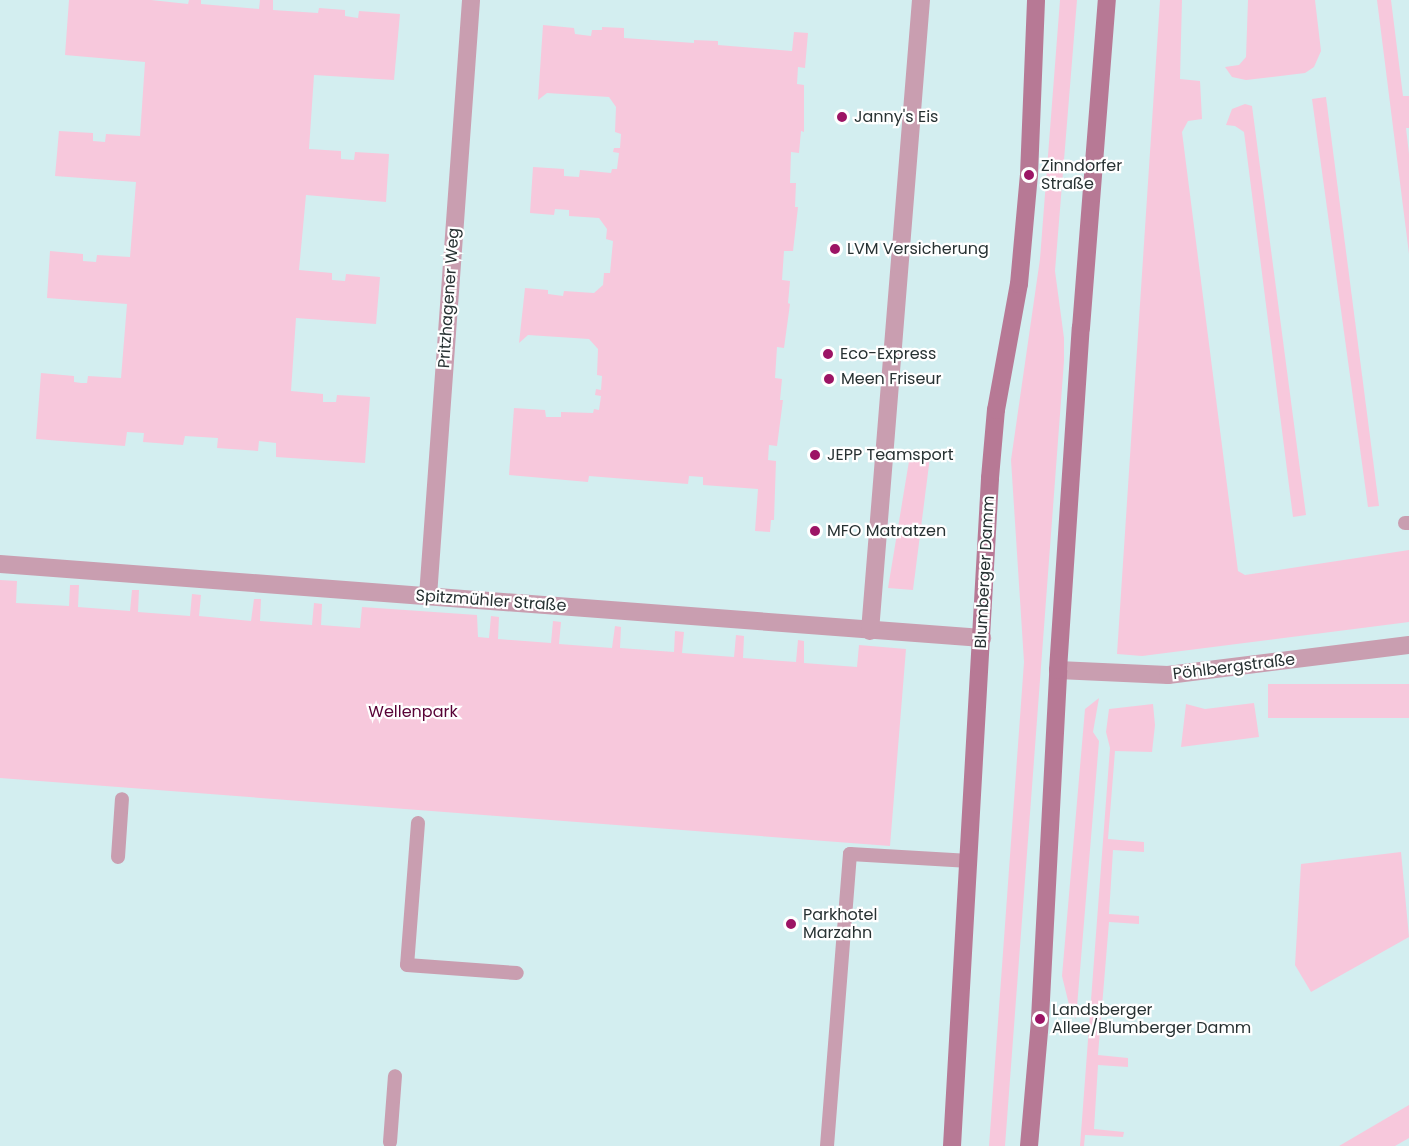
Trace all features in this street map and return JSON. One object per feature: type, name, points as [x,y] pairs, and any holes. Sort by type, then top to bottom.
[{"type":"main road","name":"Blumberger Damm","points":[[952,1146],[996,410],[1018,284],[1029,175],[1036,0]]},
{"type":"main road","points":[[1029,1146],[1040,1019],[1058,670],[1081,328],[1107,0]]},
{"type":"street","name":"Pritzhagener Weg","points":[[428,596],[471,0]]},
{"type":"street","points":[[870,631],[921,0]]},
{"type":"street","name":"Spitzmühler Straße","points":[[0,564],[982,638]]},
{"type":"street","name":"Pöhlbergstraße","points":[[1058,670],[1168,675],[1409,645]]},
{"type":"lane","points":[[118,857],[122,800]]},
{"type":"lane","points":[[418,823],[407,965],[517,973]]},
{"type":"lane","points":[[827,1146],[850,854],[970,861]]},
{"type":"lane","points":[[390,1142],[395,1076]]},
{"type":"green space","points":[[69,0],[151,0],[188,4],[189,0],[201,0],[201,4],[259,9],[260,0],[273,0],[273,10],[318,13],[319,8],[345,10],[345,16],[358,18],[359,11],[400,14],[394,80],[314,75],[309,149],[341,151],[341,159],[354,160],[355,152],[389,154],[386,202],[306,195],[299,270],[332,273],[332,280],[345,281],[346,274],[380,277],[376,324],[296,318],[291,391],[323,394],[323,402],[336,402],[337,395],[370,397],[365,463],[276,457],[276,443],[259,441],[258,451],[217,448],[218,438],[185,436],[183,445],[143,442],[144,433],[127,432],[125,446],[36,439],[41,373],[74,376],[74,382],[81,383],[87,383],[88,376],[121,378],[127,304],[47,298],[50,251],[83,254],[83,261],[96,262],[97,255],[130,257],[136,182],[55,176],[59,131],[93,133],[93,141],[105,142],[106,134],[140,136],[145,62],[65,55]]},
{"type":"green space","points":[[1060,0],[1077,0],[1055,271],[1064,338],[1064,361],[1005,1146],[989,1146],[1024,662],[1011,460],[1040,259]]},
{"type":"green space","points":[[1160,0],[1182,0],[1180,79],[1200,81],[1202,119],[1188,121],[1182,132],[1238,571],[1245,575],[1409,550],[1409,622],[1142,656],[1117,654]]},
{"type":"green space","points":[[1248,0],[1315,0],[1321,51],[1314,67],[1305,73],[1246,80],[1232,77],[1225,67],[1239,65],[1246,57]]},
{"type":"green space","points":[[1377,0],[1391,0],[1403,96],[1409,96],[1409,128],[1406,128],[1409,154],[1409,254]]},
{"type":"green space","points":[[543,25],[574,28],[575,34],[591,36],[592,30],[602,30],[602,27],[624,28],[624,38],[694,43],[694,40],[718,41],[718,45],[792,51],[794,32],[808,33],[805,68],[798,67],[797,84],[804,85],[804,132],[801,131],[799,153],[791,152],[790,183],[796,183],[795,207],[798,207],[793,251],[784,251],[782,280],[790,281],[788,303],[790,304],[784,348],[777,347],[775,378],[782,379],[780,400],[783,400],[777,446],[769,445],[768,460],[776,461],[774,520],[771,520],[770,532],[755,531],[758,489],[703,485],[703,477],[689,476],[688,484],[589,476],[588,482],[509,475],[514,408],[545,410],[546,417],[561,417],[561,412],[593,413],[594,409],[599,410],[601,396],[595,395],[596,389],[601,390],[602,376],[597,375],[598,349],[589,339],[528,335],[519,343],[525,288],[548,290],[548,294],[563,296],[564,291],[594,293],[603,285],[604,273],[610,273],[613,241],[606,239],[607,229],[599,218],[569,216],[569,210],[555,209],[554,215],[530,213],[533,167],[564,169],[564,176],[579,177],[580,170],[611,173],[612,169],[617,169],[619,153],[613,152],[614,148],[620,148],[621,134],[615,132],[616,107],[609,97],[547,93],[538,100]]},
{"type":"green space","points":[[1326,97],[1379,506],[1368,507],[1312,99]]},
{"type":"green space","points":[[1245,104],[1252,106],[1306,515],[1293,517],[1244,132],[1235,126],[1226,125],[1232,109]]},
{"type":"green space","points":[[910,455],[930,457],[913,590],[888,588]]},
{"type":"green space","name":"Wellenpark","points":[[0,580],[17,581],[16,603],[69,606],[70,585],[79,585],[78,607],[130,611],[132,590],[139,590],[138,612],[190,616],[192,594],[201,595],[199,616],[251,621],[254,599],[261,599],[260,621],[312,625],[314,603],[322,604],[321,625],[360,628],[362,607],[477,615],[478,637],[489,638],[491,616],[499,617],[498,639],[551,643],[553,621],[561,622],[559,644],[612,648],[615,626],[621,627],[620,648],[674,652],[675,631],[684,632],[682,653],[734,657],[736,635],[744,636],[743,658],[796,662],[798,640],[804,641],[804,663],[857,667],[859,645],[906,649],[890,846],[0,778]]},
{"type":"green space","points":[[1268,684],[1409,684],[1409,718],[1268,718]]},
{"type":"green space","points":[[1099,698],[1093,732],[1099,741],[1076,1019],[1071,1013],[1062,976],[1085,709]]},
{"type":"green space","points":[[1254,703],[1259,737],[1181,747],[1186,704],[1205,709]]},
{"type":"green space","points":[[1153,704],[1155,725],[1152,752],[1115,751],[1108,839],[1144,842],[1144,852],[1113,850],[1109,914],[1139,916],[1139,924],[1109,922],[1098,1055],[1128,1058],[1128,1067],[1098,1065],[1094,1129],[1124,1132],[1123,1137],[1085,1135],[1084,1146],[1080,1146],[1110,748],[1106,732],[1109,709]]},
{"type":"green space","points":[[1401,852],[1409,937],[1311,992],[1295,965],[1301,864]]},
{"type":"green space","points":[[1409,1105],[1409,1138],[1395,1146],[1339,1146]]},
{"type":"place","name":"Janny's Eis","points":[[842,117]]},
{"type":"place","name":"Zinndorfer Straße","points":[[1029,175]]},
{"type":"place","name":"LVM Versicherung","points":[[835,249]]},
{"type":"place","name":"Eco-Express","points":[[828,354]]},
{"type":"place","name":"Meen Friseur","points":[[829,379]]},
{"type":"place","name":"JEPP Teamsport","points":[[815,455]]},
{"type":"place","name":"MFO Matratzen","points":[[815,531]]},
{"type":"place","name":"Parkhotel Marzahn","points":[[791,924]]},
{"type":"place","name":"Landsberger Allee/Blumberger Damm","points":[[1040,1019]]}]
